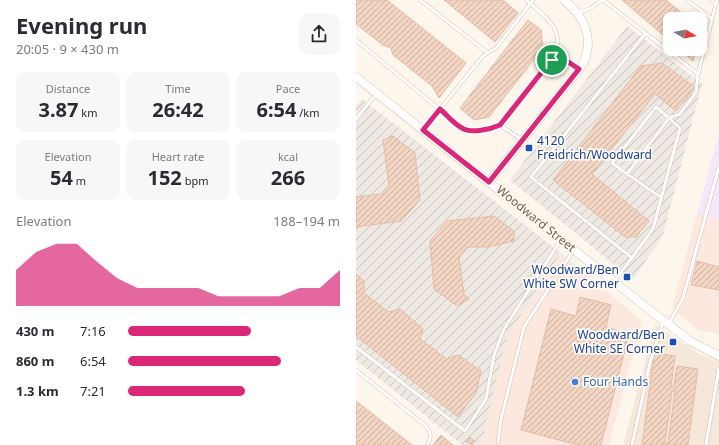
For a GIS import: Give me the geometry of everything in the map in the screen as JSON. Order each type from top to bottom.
[{"type":"street","points":[[489,182],[579,69],[586,58],[588,42],[585,25],[578,13],[564,0]]},
{"type":"street","name":"Woodward Street","points":[[356,77],[666,322],[697,345],[719,356]]},
{"type":"lane","points":[[420,0],[488,53]]},
{"type":"lane","points":[[356,40],[463,129],[470,130],[493,128],[500,125],[556,54],[558,49],[553,23],[526,0]]},
{"type":"lane","points":[[423,130],[483,56],[496,48],[533,0]]},
{"type":"lane","points":[[578,13],[591,8],[603,0],[698,74]]},
{"type":"lane","points":[[687,0],[712,19]]},
{"type":"lane","points":[[627,174],[669,118],[680,114],[696,92],[698,74],[716,2],[711,0]]},
{"type":"lane","points":[[632,258],[531,177],[645,34]]},
{"type":"lane","points":[[556,54],[579,69]]},
{"type":"lane","points":[[356,119],[377,94]]},
{"type":"lane","points":[[614,282],[653,229],[662,198],[680,128],[656,107],[612,163],[662,198]]},
{"type":"lane","points":[[500,125],[522,140]]},
{"type":"lane","points":[[632,445],[650,363],[666,322],[683,298],[719,167]]},
{"type":"lane","points":[[356,347],[465,431],[486,399],[494,355],[504,330],[561,239]]},
{"type":"lane","points":[[498,442],[501,419],[524,327],[574,250]]},
{"type":"lane","points":[[706,445],[719,368]]},
{"type":"lane","points":[[356,370],[427,427],[431,440],[427,445]]},
{"type":"shaded area","points":[[627,26],[663,54],[663,56],[666,56],[702,84],[663,235],[633,280],[510,180]]},
{"type":"shaded area","points":[[362,99],[561,253],[507,337],[481,445],[462,445],[356,360],[356,106]]},
{"type":"shaded area","points":[[719,133],[719,219],[697,214]]},
{"type":"shaded area","points":[[697,214],[719,219],[719,334],[699,331],[672,308]]},
{"type":"shaded area","points":[[561,253],[642,321],[609,445],[481,445],[507,337]]},
{"type":"shaded area","points":[[655,325],[699,354],[719,361],[719,445],[623,445]]},
{"type":"building","points":[[356,0],[387,0],[466,63],[439,98],[432,86],[393,55],[391,48],[383,45],[356,24]]},
{"type":"building","points":[[444,0],[503,0],[518,13],[495,42]]},
{"type":"building","points":[[622,0],[666,0],[681,12],[663,12],[663,35]]},
{"type":"building","points":[[528,20],[541,30],[543,48],[489,117],[474,120],[460,108]]},
{"type":"building","points":[[687,56],[694,56],[693,61]]},
{"type":"building","points":[[662,63],[695,87],[676,111],[655,94],[592,174],[649,221],[636,237],[625,237],[553,180],[641,66]]},
{"type":"building","points":[[393,136],[415,153],[420,200],[401,221],[356,227],[356,197],[381,194],[389,185],[383,140]]},
{"type":"building","points":[[494,216],[514,231],[514,241],[488,247],[467,247],[459,258],[464,294],[469,299],[457,306],[434,289],[430,241],[447,221]]},
{"type":"building","points":[[697,261],[719,267],[719,290],[691,285]]},
{"type":"building","points":[[356,274],[364,281],[364,293],[388,312],[400,309],[423,329],[420,339],[447,359],[458,355],[481,371],[476,393],[458,417],[356,336]]},
{"type":"building","name":"Four Hands","points":[[580,297],[611,305],[606,327],[629,334],[601,445],[578,445],[521,430],[551,309],[576,316]]},
{"type":"building","points":[[654,353],[675,356],[671,386],[674,386],[677,366],[698,369],[688,445],[642,445]],"holes":[[[672,391],[675,391],[668,443],[665,443]]]},
{"type":"building","points":[[356,401],[412,445],[356,445]]},
{"type":"building","points":[[441,435],[453,445],[433,445]]},
{"type":"building","points":[[469,437],[475,441],[472,445],[465,441]]},
{"type":"place","name":"4120 Freidrich/Woodward","points":[[529,148]]},
{"type":"place","name":"Woodward/Ben White SW Corner","points":[[627,277]]},
{"type":"place","name":"Woodward/Ben White SE Corner","points":[[673,342]]},
{"type":"place","name":"Four Hands","points":[[575,382]]},
{"type":"route","points":[[556,54],[579,69],[489,182],[423,130],[440,109],[463,129],[470,130],[493,128],[500,125],[552,60],[556,54]]}]
